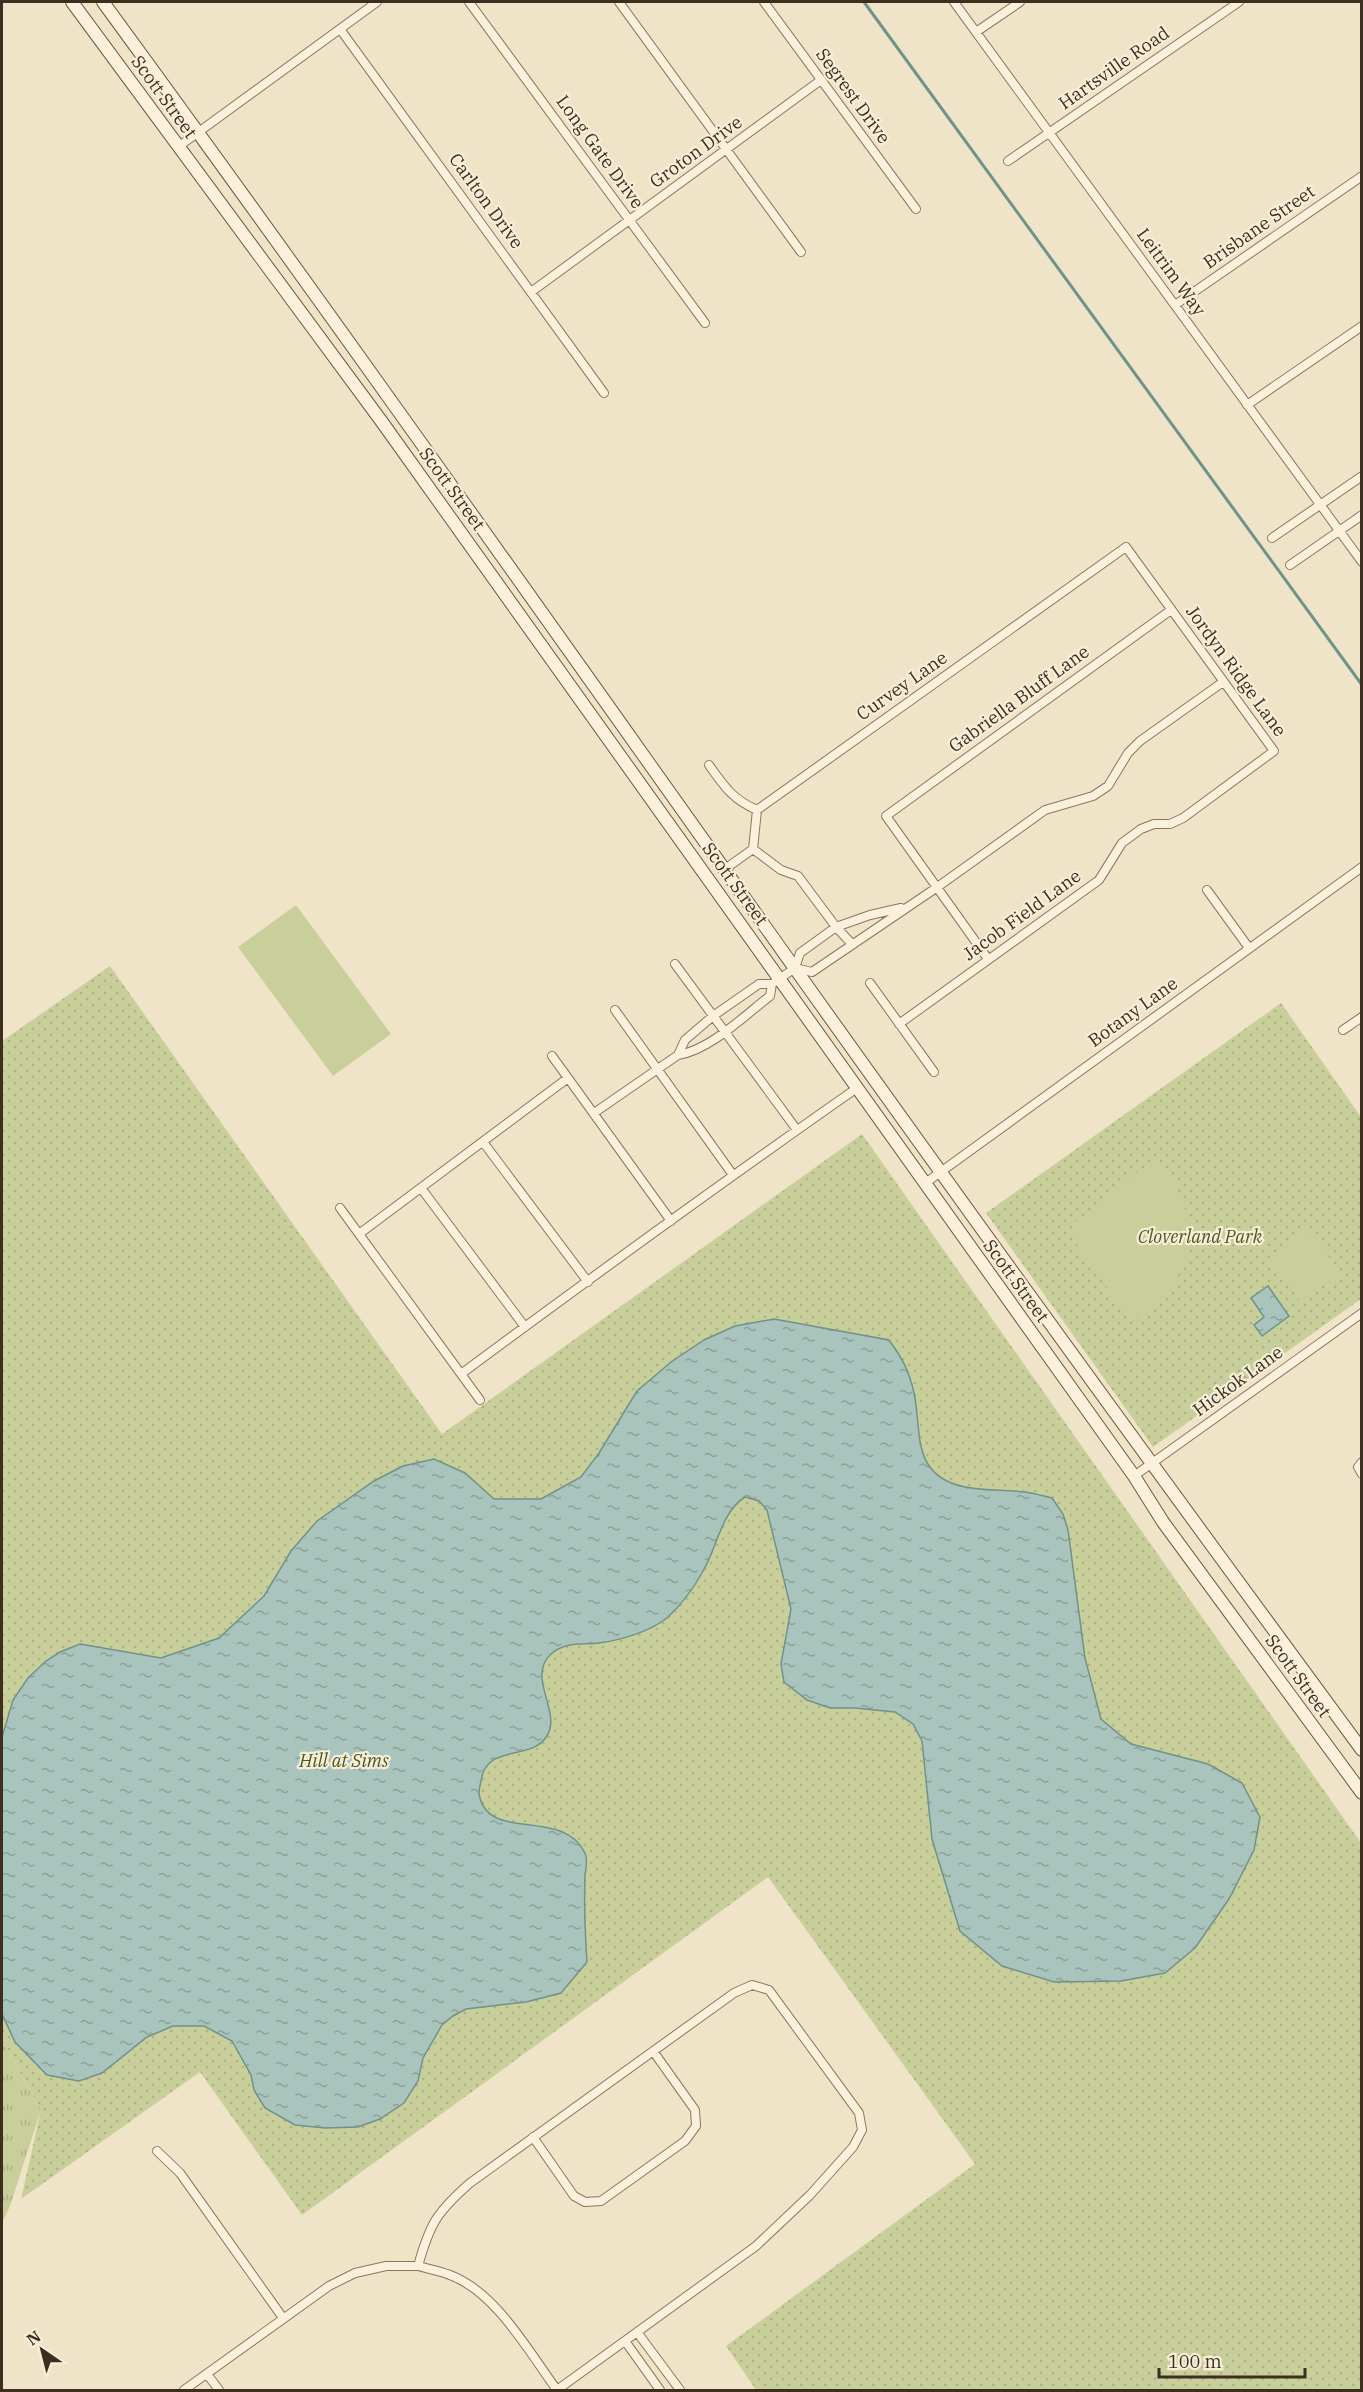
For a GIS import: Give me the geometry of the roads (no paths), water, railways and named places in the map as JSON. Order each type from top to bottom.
[{"type":"main road","name":"Scott Street","points":[[72,2],[382,422],[654,802],[776,981],[857,1088],[1134,1476],[1164,1522],[1362,1793]]},
{"type":"main road","name":"Scott Street","points":[[103,2],[398,409],[1151,1464],[1362,1750]]},
{"type":"main road","points":[[382,422],[398,409]]},
{"type":"main road","points":[[559,669],[575,658]]},
{"type":"main road","points":[[654,802],[670,790]]},
{"type":"main road","points":[[1029,1329],[1046,1316]]},
{"type":"street","points":[[178,147],[377,2]]},
{"type":"street","name":"Long Gate Drive","points":[[469,2],[705,323]]},
{"type":"street","points":[[619,2],[801,252]]},
{"type":"street","name":"Segrest Drive","points":[[764,2],[916,209]]},
{"type":"street","name":"Leitrim Way","points":[[954,2],[1362,562]]},
{"type":"street","points":[[976,32],[1020,2]]},
{"type":"street","name":"Hartsville Road","points":[[1008,161],[1239,2]]},
{"type":"street","name":"Carlton Drive","points":[[340,28],[604,393]]},
{"type":"street","name":"Groton Drive","points":[[531,292],[821,80]]},
{"type":"street","name":"Brisbane Street","points":[[1175,305],[1362,176]]},
{"type":"street","points":[[1247,405],[1362,326]]},
{"type":"street","points":[[1272,538],[1362,476]]},
{"type":"street","points":[[1290,565],[1362,515]]},
{"type":"street","name":"Jordyn Ridge Lane","points":[[1126,547],[1274,751]]},
{"type":"street","name":"Curvey Lane","points":[[757,810],[1126,547]]},
{"type":"street","name":"Gabriella Bluff Lane","points":[[936,888],[886,816],[1171,610]]},
{"type":"street","points":[[795,968],[812,972],[936,888],[1045,810],[1093,796],[1108,786],[1128,753],[1140,741],[1224,682]]},
{"type":"street","name":"Jacob Field Lane","points":[[899,1024],[1099,880],[1122,843],[1154,824],[1170,824],[1183,818],[1274,751]]},
{"type":"street","points":[[709,765],[730,794],[757,810],[753,849],[725,869]]},
{"type":"street","points":[[753,849],[781,870],[798,876],[851,944]]},
{"type":"street","name":"Botany Lane","points":[[924,1184],[1362,867]]},
{"type":"street","points":[[936,888],[988,959]]},
{"type":"street","points":[[1207,890],[1249,948]]},
{"type":"street","points":[[678,1055],[685,1040],[713,1016],[759,984],[776,981],[795,968],[800,953],[836,927],[870,915],[905,908]]},
{"type":"street","points":[[675,964],[796,1130]]},
{"type":"street","points":[[594,1113],[678,1055],[694,1052],[724,1031],[770,996],[776,981]]},
{"type":"street","points":[[870,983],[933,1072]]},
{"type":"street","points":[[736,1000],[747,1014]]},
{"type":"street","points":[[615,1010],[733,1175]]},
{"type":"street","points":[[1343,1030],[1362,1017]]},
{"type":"street","points":[[552,1056],[671,1221]]},
{"type":"street","points":[[359,1234],[568,1078]]},
{"type":"street","points":[[461,1374],[733,1175],[857,1088]]},
{"type":"street","points":[[483,1142],[588,1282]]},
{"type":"street","points":[[421,1188],[525,1327]]},
{"type":"street","points":[[340,1208],[480,1400]]},
{"type":"street","name":"Hickok Lane","points":[[1134,1476],[1362,1313]]},
{"type":"street","points":[[1362,1462],[1358,1467],[1362,1474]]},
{"type":"street","points":[[184,2391],[329,2286],[355,2273],[386,2266],[418,2266],[452,2275],[474,2288],[494,2305],[557,2391],[756,2246],[810,2195],[853,2147],[862,2130],[859,2113],[769,1990],[752,1985],[734,1993],[470,2183],[443,2207],[427,2236],[418,2266]]},
{"type":"street","points":[[533,2137],[574,2196],[585,2202],[601,2201],[686,2140],[696,2126],[695,2110],[653,2050]]},
{"type":"street","points":[[157,2151],[180,2173],[283,2318]]},
{"type":"street","points":[[637,2332],[680,2391]]},
{"type":"street","points":[[625,2341],[660,2391]]},
{"type":"street","points":[[207,2374],[219,2391]]},
{"type":"water","points":[[1268,1286],[1289,1316],[1262,1336],[1254,1325],[1264,1317],[1251,1298]]},
{"type":"water","points":[[774,1319],[889,1340],[910,1378],[921,1447],[932,1470],[942,1479],[957,1485],[983,1490],[1025,1492],[1052,1498],[1063,1514],[1068,1530],[1085,1658],[1101,1719],[1131,1744],[1208,1764],[1242,1783],[1260,1817],[1254,1850],[1229,1899],[1195,1948],[1165,1973],[1121,1981],[1054,1982],[1002,1966],[960,1931],[932,1839],[922,1741],[913,1724],[895,1712],[830,1708],[807,1700],[784,1682],[781,1664],[791,1609],[767,1510],[759,1501],[745,1497],[730,1512],[696,1584],[667,1618],[652,1627],[625,1637],[599,1643],[568,1645],[551,1654],[544,1663],[542,1673],[550,1716],[547,1736],[531,1749],[500,1757],[485,1769],[479,1794],[485,1809],[496,1818],[560,1831],[574,1839],[586,1855],[587,1962],[561,1993],[526,2002],[466,2009],[453,2016],[442,2025],[423,2058],[418,2081],[404,2103],[380,2119],[358,2127],[325,2128],[295,2125],[265,2108],[254,2090],[251,2075],[232,2041],[204,2026],[173,2026],[147,2037],[102,2073],[79,2081],[47,2075],[15,2042],[2,2014],[2,1737],[13,1700],[28,1678],[46,1661],[80,1644],[161,1658],[219,1638],[264,1596],[291,1551],[317,1521],[374,1481],[403,1466],[434,1459],[465,1473],[494,1499],[541,1499],[581,1477],[599,1453],[637,1391],[671,1362],[704,1340],[735,1326]]},
{"type":"waterway","points":[[864,2],[1362,685]]},
{"type":"park label","name":"Cloverland Park","points":[[1200,1237]]},
{"type":"park label","name":"Hill at Sims","points":[[344,1761]]}]
